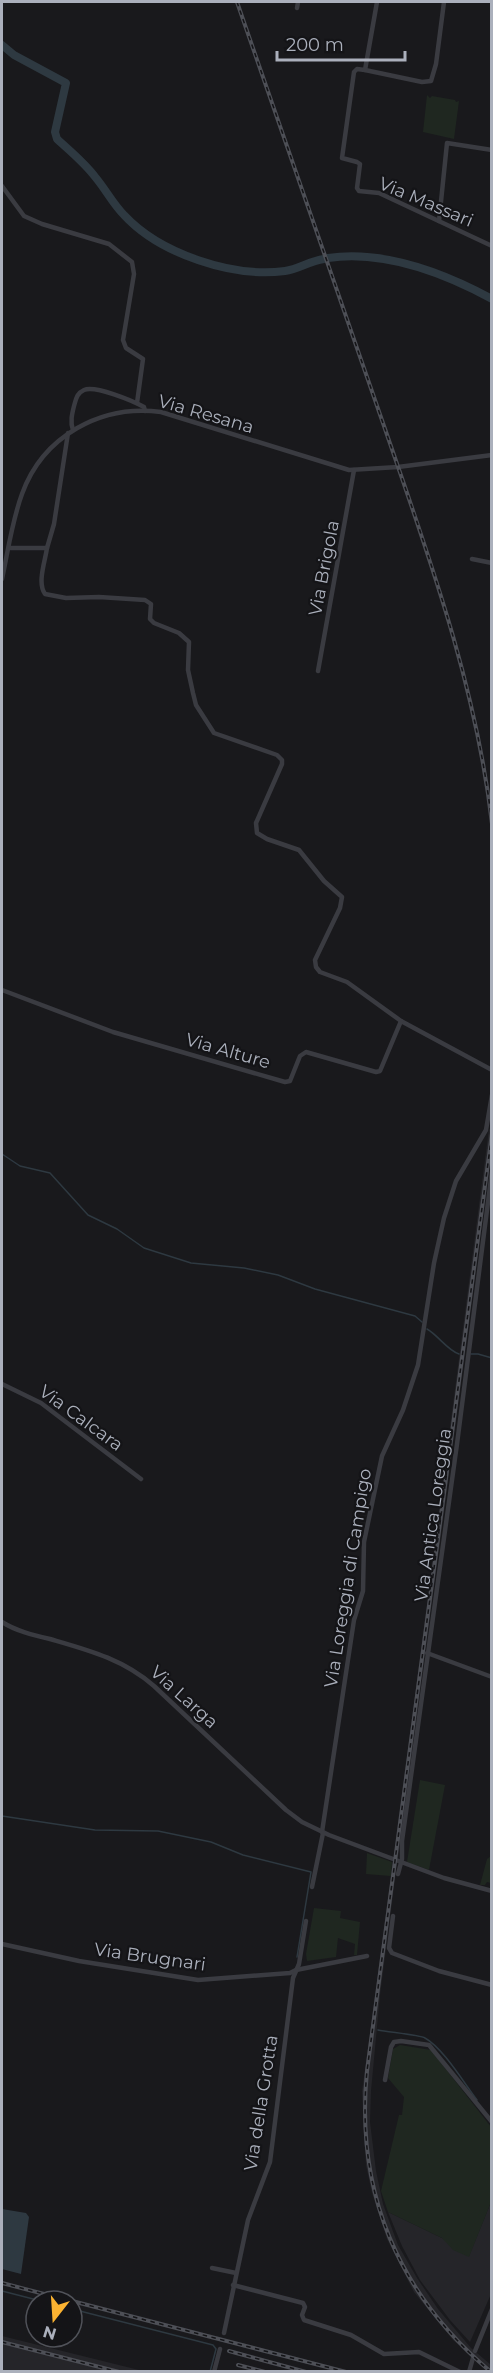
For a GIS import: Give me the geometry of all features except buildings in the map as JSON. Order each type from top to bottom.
[{"type":"street","points":[[297,8],[298,2]]},
{"type":"street","points":[[377,2],[365,70],[422,82],[431,81],[436,64],[444,2]]},
{"type":"street","name":"Via Massari","points":[[365,70],[357,69],[354,72],[342,158],[360,165],[357,188],[378,193],[492,246]]},
{"type":"street","points":[[439,221],[447,143],[492,150]]},
{"type":"street","points":[[2,186],[24,216],[42,224],[109,244],[132,262],[134,274],[123,340],[126,348],[143,359],[137,403]]},
{"type":"street","points":[[73,430],[76,400],[85,390],[97,390],[137,403],[144,407],[145,411]]},
{"type":"street","name":"Via Resana","points":[[2,579],[20,497],[28,479],[44,455],[68,433],[109,415],[145,411],[173,415],[334,467],[354,470],[492,455]]},
{"type":"street","points":[[68,433],[55,518],[41,582],[45,594],[66,598],[99,597],[145,600],[149,602],[150,619],[153,623],[179,633],[189,642],[188,670],[196,705],[214,733],[277,755],[282,760],[255,830],[267,839],[299,850],[321,879],[343,899],[315,958],[316,967],[322,973],[347,982],[401,1021],[492,1070]]},
{"type":"street","name":"Via Brigola","points":[[318,671],[354,470]]},
{"type":"street","points":[[9,548],[47,548]]},
{"type":"street","points":[[472,559],[492,562]]},
{"type":"street","name":"Via Alture","points":[[2,990],[113,1032],[285,1082],[290,1081],[300,1056],[306,1052],[376,1072],[380,1071],[401,1021]]},
{"type":"street","name":"Via Loreggia di Campigo","points":[[312,1887],[354,1620],[363,1591],[364,1542],[381,1462],[385,1446],[405,1405],[420,1357],[434,1263],[449,1198],[461,1171],[486,1130],[492,1095]]},
{"type":"street","name":"Via Antica Loreggia","points":[[398,1874],[492,1171]]},
{"type":"street","name":"Via Calcara","points":[[2,1384],[41,1403],[141,1479]]},
{"type":"street","name":"Via Larga","points":[[2,1622],[23,1632],[102,1654],[129,1667],[154,1686],[288,1812],[322,1832],[456,1882],[492,1891]]},
{"type":"street","points":[[427,1653],[492,1677]]},
{"type":"street","points":[[393,1916],[389,1948],[392,1953],[439,1971],[492,1985]]},
{"type":"street","points":[[296,1970],[306,1921]]},
{"type":"street","name":"Via Brugnari","points":[[2,1944],[79,1961],[198,1980],[290,1973],[367,1956]]},
{"type":"street","name":"Via della Grotta","points":[[224,2332],[248,2220],[270,2162],[293,1978],[296,1970]]},
{"type":"street","points":[[385,2080],[391,2046],[394,2042],[429,2045],[492,2122]]},
{"type":"street","points":[[212,2268],[236,2273]]},
{"type":"street","points":[[233,2285],[303,2302],[304,2320],[351,2335],[380,2352],[388,2354],[419,2352],[460,2372]]},
{"type":"street","points":[[476,2351],[492,2309]]},
{"type":"street","points":[[214,2372],[220,2349]]},
{"type":"street","points":[[469,2372],[473,2358]]},
{"type":"shaded area","points":[[427,95],[430,98],[432,96],[459,101],[454,139],[423,132]]},
{"type":"shaded area","points":[[489,1129],[492,1131],[489,1172],[398,1858],[394,1856]]},
{"type":"shaded area","points":[[420,1780],[445,1785],[429,1870],[407,1862]]},
{"type":"shaded area","points":[[367,1853],[392,1862],[391,1876],[366,1874]]},
{"type":"shaded area","points":[[491,1856],[491,1883],[480,1885],[487,1859]]},
{"type":"shaded area","points":[[393,1861],[397,1863],[380,1995],[371,2091],[370,2122],[376,2171],[383,2204],[398,2245],[438,2309],[471,2348],[491,2365],[491,2371],[453,2340],[414,2292],[387,2239],[372,2193],[366,2165],[362,2092]]},
{"type":"shaded area","points":[[314,1908],[341,1911],[340,1918],[360,1922],[357,1955],[354,1955],[355,1944],[338,1938],[336,1957],[307,1961],[306,1954]]},
{"type":"shaded area","points":[[400,2045],[431,2050],[491,2127],[491,2202],[469,2257],[453,2250],[442,2238],[388,2212],[381,2191],[399,2115],[402,2115],[404,2097],[388,2078],[393,2049]]},
{"type":"shaded area","points":[[491,2202],[491,2294],[470,2342],[420,2280],[402,2246],[388,2212],[442,2238],[469,2256]]},
{"type":"shaded area","points":[[2,2209],[26,2213],[29,2217],[21,2274],[2,2269]]},
{"type":"shaded area","points":[[2,2336],[24,2341],[24,2349],[54,2349],[143,2371],[2,2371]]},
{"type":"waterway","points":[[2,45],[14,55],[66,83],[55,132],[57,139],[87,167],[124,215],[157,241],[198,260],[243,271],[285,271],[324,259]]},
{"type":"waterway","points":[[328,258],[370,257],[413,266],[454,280],[492,299]]},
{"type":"waterway","points":[[2,1154],[20,1166],[50,1173],[88,1215],[117,1229],[144,1248],[191,1263],[244,1268],[278,1275],[315,1289],[415,1316],[422,1322]]},
{"type":"waterway","points":[[427,1329],[459,1354]]},
{"type":"waterway","points":[[471,1354],[492,1358]]},
{"type":"waterway","points":[[2,1816],[95,1830],[158,1831],[211,1842],[243,1855],[311,1872],[297,1957]]},
{"type":"waterway","points":[[378,2030],[425,2038],[446,2058],[477,2100]]},
{"type":"waterway","points":[[2,2291],[24,2297]]},
{"type":"waterway","points":[[84,2312],[213,2345],[216,2349],[210,2372]]},
{"type":"railway","points":[[237,2],[434,573],[475,722],[492,824]]},
{"type":"railway","points":[[491,2372],[458,2342],[431,2309],[408,2274],[390,2238],[376,2199],[368,2158],[365,2115],[367,2071],[492,1133]]},
{"type":"railway","points":[[2,2283],[25,2289]]},
{"type":"railway","points":[[84,2304],[346,2372]]},
{"type":"railway","points":[[2,2342],[119,2372]]},
{"type":"railway","points":[[229,2351],[306,2372]]},
{"type":"railway","points":[[238,2365],[265,2372]]}]
